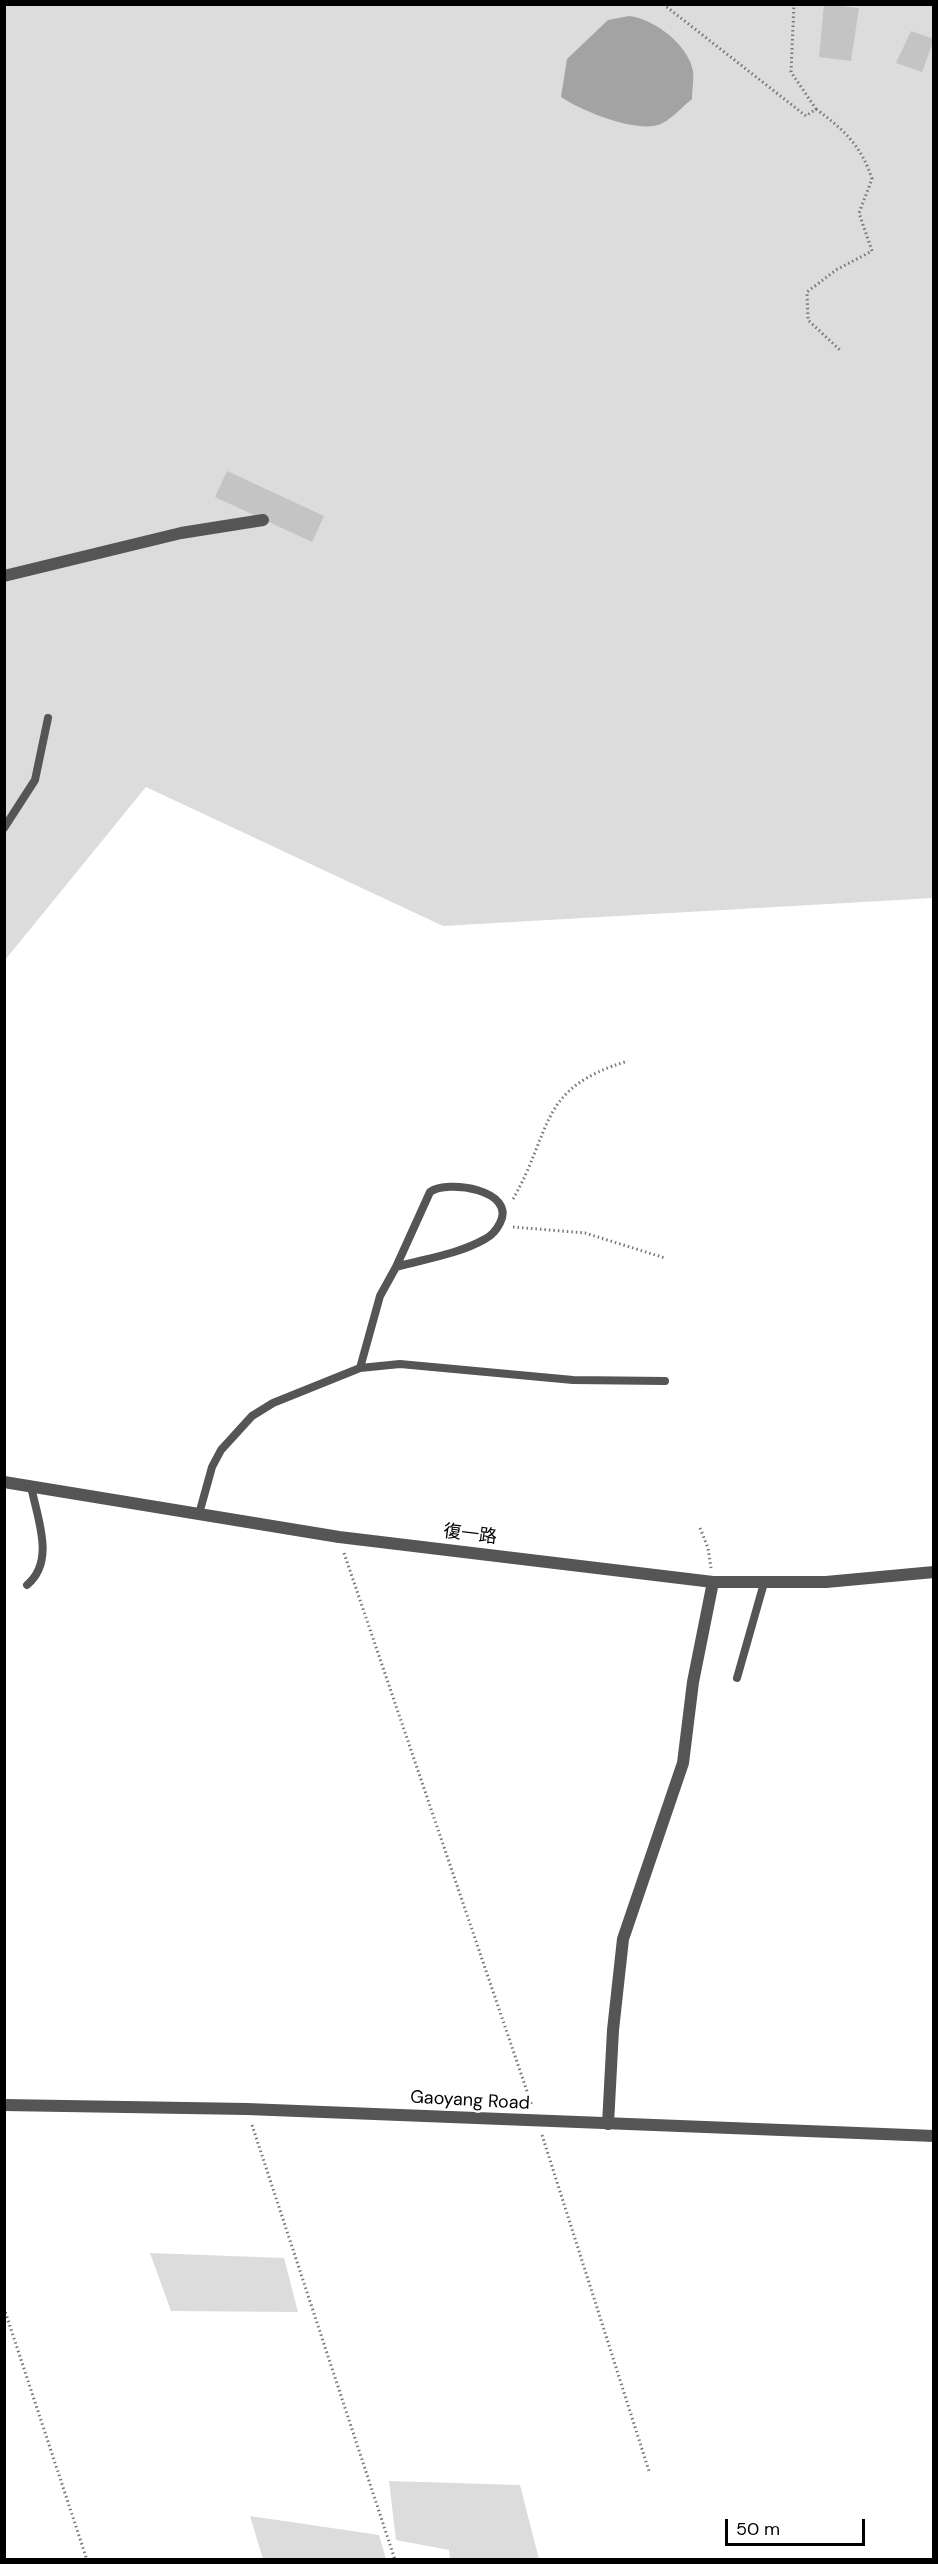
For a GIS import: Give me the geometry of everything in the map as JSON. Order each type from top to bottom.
[{"type":"street","points":[[4,576],[181,532],[263,520]]},
{"type":"street","name":"復一路","points":[[4,1482],[339,1537],[713,1582],[826,1582],[933,1572]]},
{"type":"street","points":[[608,2124],[613,2030],[623,1939],[683,1763],[693,1682],[713,1582]]},
{"type":"street","name":"Gaoyang Road","points":[[4,2105],[247,2109],[538,2123],[933,2136]]},
{"type":"lane","points":[[4,828],[35,780],[48,718]]},
{"type":"lane","points":[[360,1368],[380,1296],[396,1267],[430,1192],[436,1187],[445,1185],[489,1194],[498,1199],[504,1214],[499,1225],[488,1238],[396,1267]]},
{"type":"lane","points":[[199,1514],[212,1467],[221,1450],[252,1416],[273,1403],[360,1368],[400,1364],[573,1380],[665,1381]]},
{"type":"lane","points":[[27,1586],[36,1578],[45,1555],[31,1486]]},
{"type":"lane","points":[[737,1678],[764,1583]]},
{"type":"path","points":[[663,4],[806,116],[816,110]]},
{"type":"path","points":[[794,4],[791,72],[816,110],[843,130],[865,156],[872,179],[859,213],[872,250],[836,270],[807,292],[808,320],[842,351]]},
{"type":"path","points":[[504,1214],[534,1157],[549,1116],[563,1096],[578,1081],[602,1069],[628,1061]]},
{"type":"path","points":[[499,1225],[585,1233],[665,1258]]},
{"type":"path","points":[[700,1528],[708,1548],[713,1582]]},
{"type":"path","points":[[339,1537],[538,2123],[649,2471]]},
{"type":"path","points":[[247,2109],[395,2559]]},
{"type":"path","points":[[4,2307],[87,2559]]},
{"type":"shaded area","points":[[5,5],[933,5],[933,898],[443,926],[146,787],[5,960]]},
{"type":"shaded area","points":[[629,16],[649,22],[668,34],[684,51],[693,71],[692,99],[658,125],[635,126],[608,119],[561,97],[567,59],[608,20]]},
{"type":"shaded area","points":[[150,2253],[284,2258],[298,2312],[171,2311]]},
{"type":"shaded area","points":[[389,2481],[520,2485],[539,2559],[450,2559],[449,2550],[396,2540]]},
{"type":"shaded area","points":[[250,2516],[379,2535],[386,2559],[263,2559]]},
{"type":"building","points":[[824,4],[859,8],[851,61],[819,57]]},
{"type":"building","points":[[911,31],[934,39],[922,72],[896,63]]},
{"type":"building","points":[[227,471],[324,516],[312,542],[215,497]]}]
